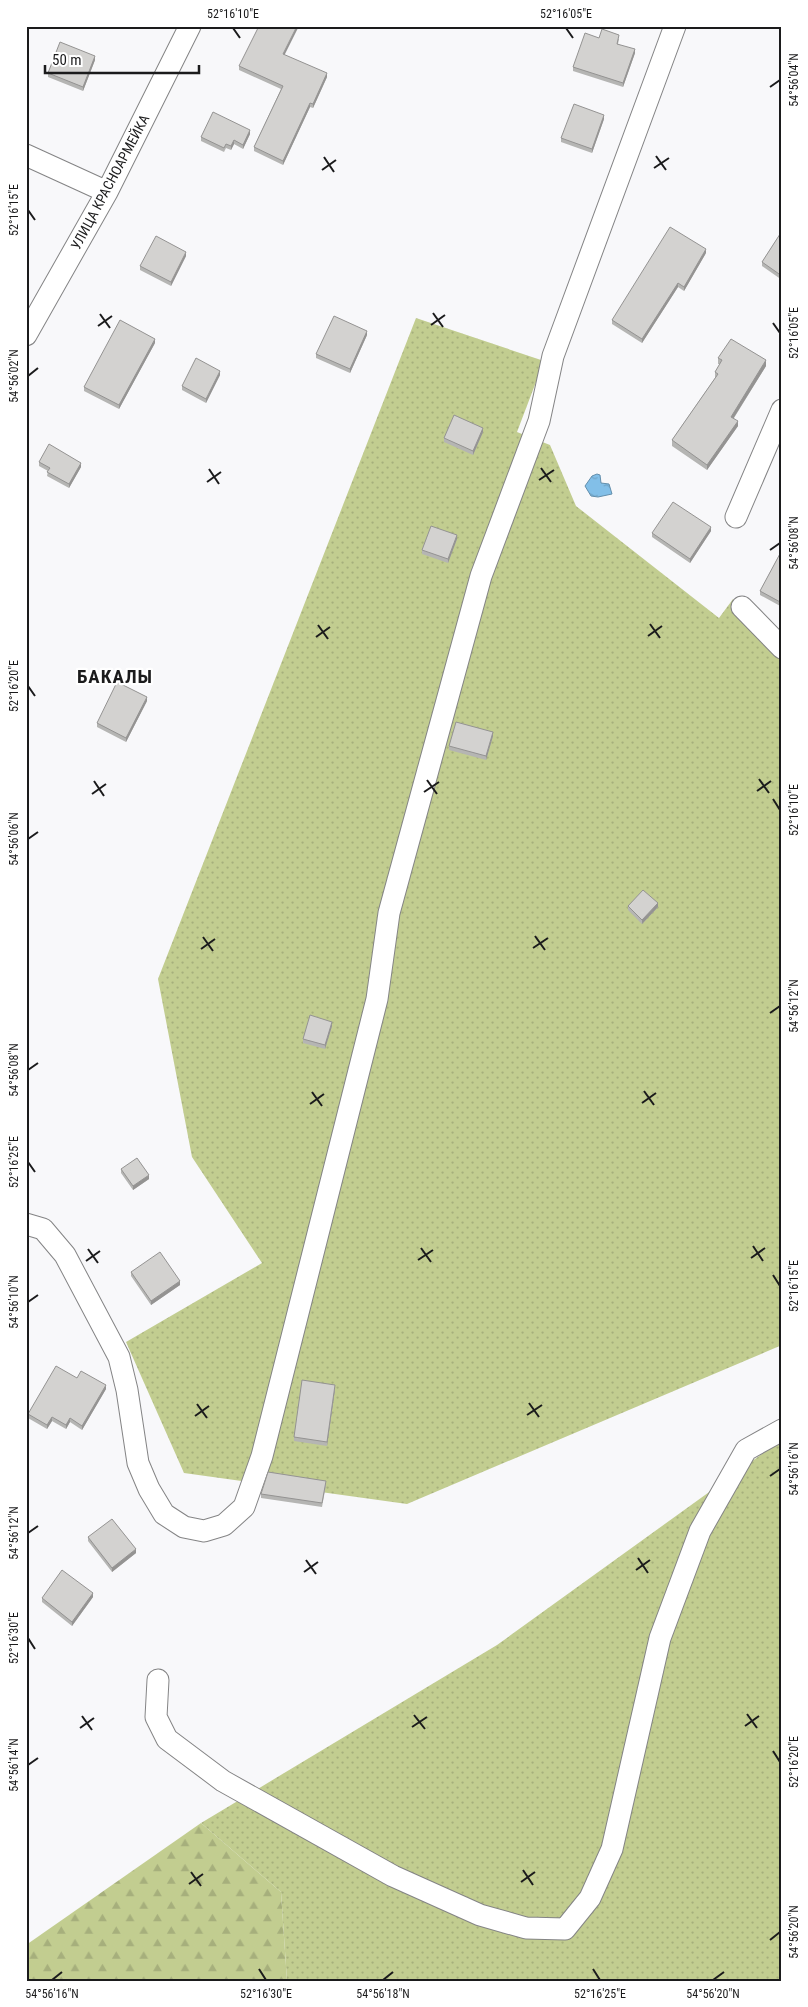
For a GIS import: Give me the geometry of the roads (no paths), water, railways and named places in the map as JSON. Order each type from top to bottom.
[{"type":"street","name":"УЛИЦА КРАСНОАРМЕЙКА","points":[[26,335],[107,192],[190,26]]},
{"type":"street","points":[[26,1224],[43,1229],[65,1255],[119,1357],[127,1390],[138,1463],[149,1489],[164,1514],[184,1527],[204,1531],[224,1525],[244,1507],[267,1436],[377,999],[389,913],[480,576],[539,421],[553,356],[675,26]]},
{"type":"street","points":[[26,155],[107,192]]},
{"type":"street","points":[[736,516],[782,410]]},
{"type":"street","points":[[742,607],[782,648]]},
{"type":"street","points":[[158,1680],[156,1717],[167,1739],[223,1781],[393,1876],[480,1915],[526,1928],[565,1929],[590,1898],[612,1850],[660,1638],[700,1531],[746,1450],[782,1430]]},
{"type":"water","points":[[600,475],[601,483],[609,484],[612,494],[598,497],[591,496],[585,486],[592,476]]},
{"type":"district","name":"БАКАЛЫ","points":[[115,676]]}]
